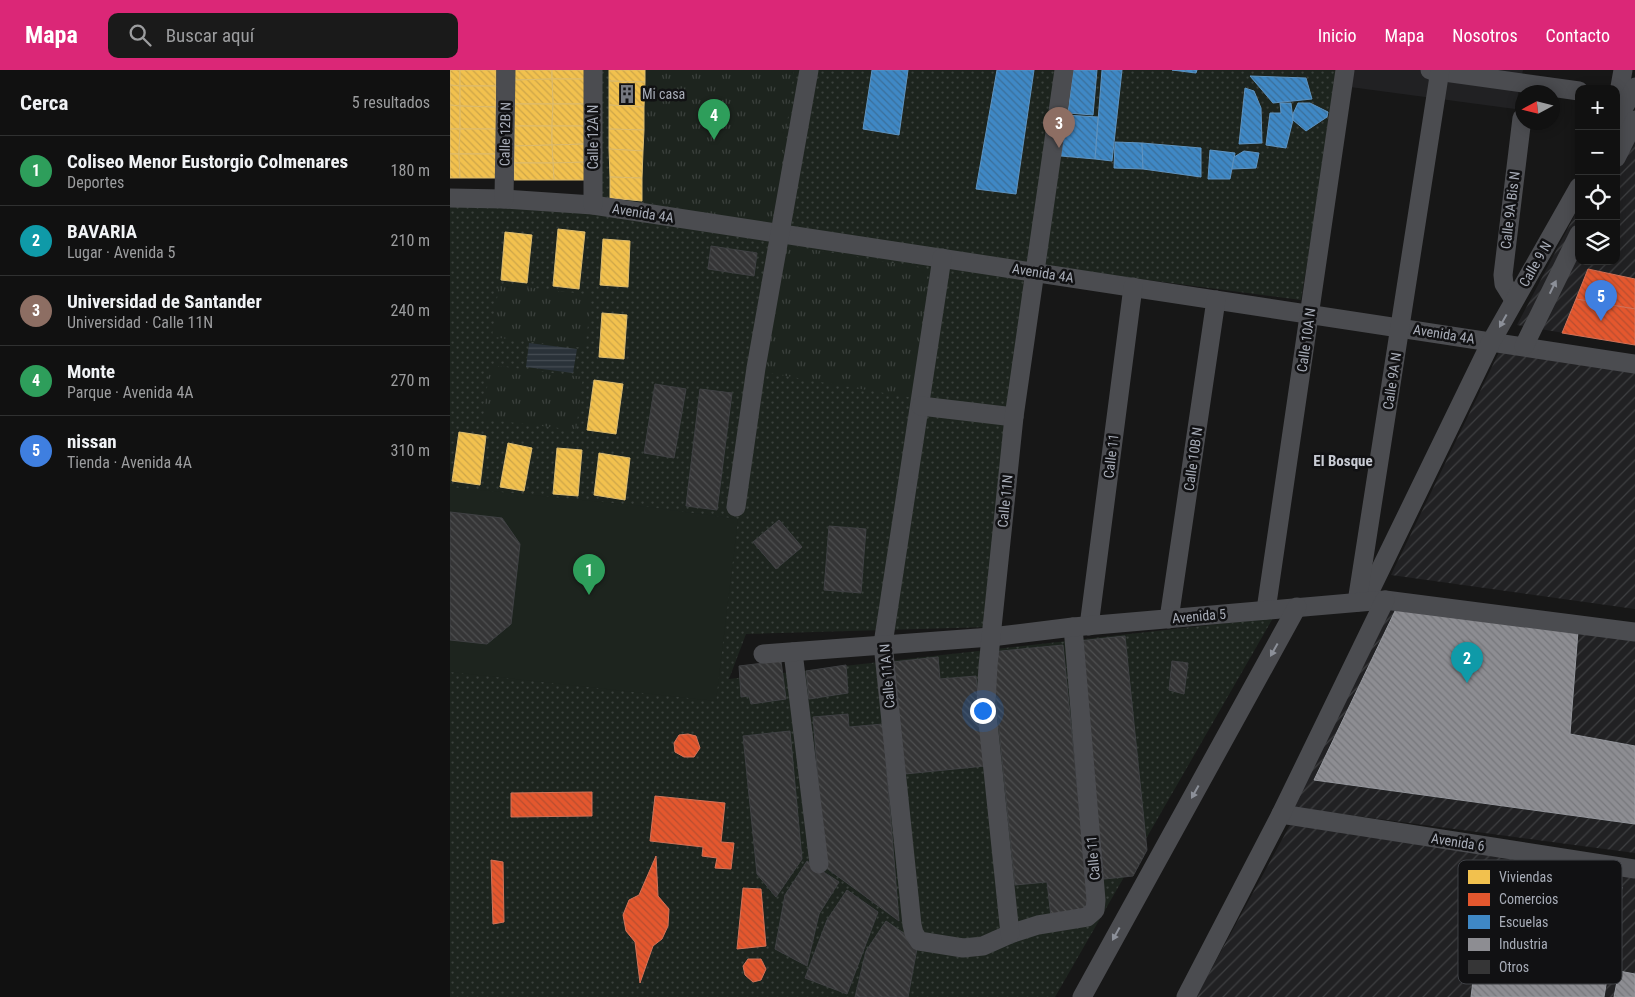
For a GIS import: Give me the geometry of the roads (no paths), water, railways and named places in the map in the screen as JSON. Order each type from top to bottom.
[{"type":"street","name":"Calle 12B N","points":[[504,199],[506,70]]},
{"type":"street","name":"Calle 12A N","points":[[593,70],[593,205]]},
{"type":"street","points":[[736,507],[756,368],[809,70]]},
{"type":"street","name":"Calle 11N","points":[[1010,934],[986,702],[1014,417],[1064,70]]},
{"type":"street","name":"Calle 10A N","points":[[1266,610],[1345,70]]},
{"type":"street","points":[[1620,113],[1627,96],[1623,70]]},
{"type":"street","points":[[1437,71],[1527,82],[1575,91]]},
{"type":"street","name":"Calle 9A N","points":[[1361,602],[1437,71]]},
{"type":"street","points":[[1620,150],[1635,120]]},
{"type":"street","name":"Calle 9A Bis N","points":[[1514,300],[1504,284],[1502,275],[1520,130]]},
{"type":"street","name":"Calle 9 N","points":[[1361,602],[1491,342],[1575,194]]},
{"type":"street","name":"Avenida 4A","points":[[450,198],[504,199],[593,205],[1635,364]]},
{"type":"street","name":"Calle 9 N","points":[[1524,346],[1575,242]]},
{"type":"street","name":"Calle 11A N","points":[[942,258],[921,406],[883,644],[914,933],[919,942],[964,948],[983,946],[1010,934]]},
{"type":"street","name":"Calle 11","points":[[1010,934],[1038,925],[1086,917],[1094,910],[1096,900],[1081,626],[1133,287]]},
{"type":"street","name":"Calle 10B N","points":[[1169,618],[1216,300]]},
{"type":"street","points":[[921,406],[1014,417]]},
{"type":"street","points":[[1186,997],[1281,814],[1385,600]]},
{"type":"street","name":"Avenida 5","points":[[763,654],[991,637],[1081,626],[1385,600],[1635,632]]},
{"type":"street","points":[[1082,997],[1297,607]]},
{"type":"street","points":[[793,652],[819,864]]},
{"type":"street","name":"Avenida 6","points":[[1281,814],[1577,860]]},
{"type":"street","name":"Avenida 6","points":[[1622,867],[1635,869]]},
{"type":"place","name":"Mi casa","points":[[627,94]]},
{"type":"place","name":"Monte","points":[[714,140]]},
{"type":"place","name":"Universidad de Santander","points":[[1059,148]]},
{"type":"place","name":"nissan","points":[[1601,321]]},
{"type":"place","name":"Coliseo Menor Eustorgio Colmenares","points":[[589,595]]},
{"type":"place","name":"BAVARIA","points":[[1467,683]]},
{"type":"district","name":"El Bosque","points":[[1343,461]]}]
